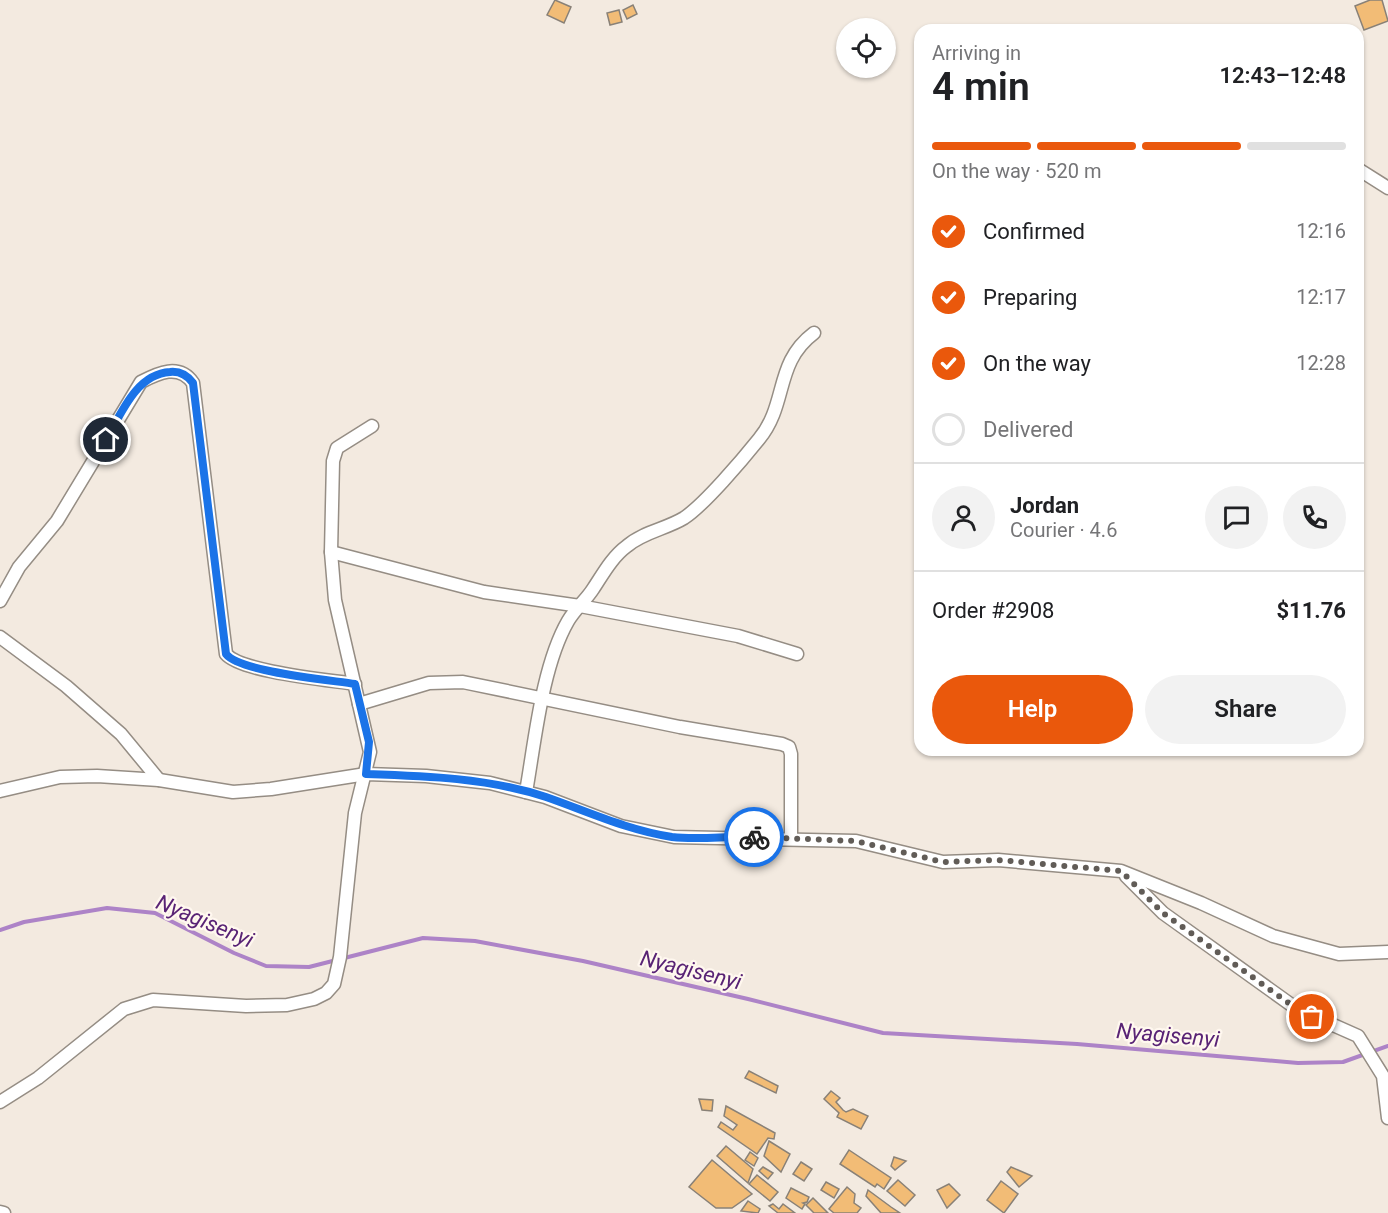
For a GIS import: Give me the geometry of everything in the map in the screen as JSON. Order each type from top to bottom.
[{"type":"street","points":[[1364,173],[1388,188]]},
{"type":"street","points":[[526,792],[543,697],[560,637],[569,618],[615,556],[627,545],[684,518],[704,501],[758,441],[769,426],[798,345],[814,333]]},
{"type":"street","points":[[0,601],[19,567],[63,513],[141,382],[159,372],[175,371],[187,375],[193,383],[226,654],[243,663],[278,673],[355,684]]},
{"type":"street","points":[[0,1102],[38,1078],[124,1009],[138,1003],[153,1000],[246,1006],[287,1005],[314,999],[326,993],[334,984],[340,957],[354,813],[366,774],[369,742],[335,600],[331,552],[333,461],[337,448],[372,426]]},
{"type":"street","points":[[331,552],[484,592],[580,606],[738,636],[797,654]]},
{"type":"street","points":[[0,637],[66,686],[120,734],[159,780]]},
{"type":"street","points":[[359,704],[429,683],[463,682],[680,727],[741,735],[789,747],[792,754],[791,838]]},
{"type":"street","points":[[0,791],[60,777],[98,776],[159,780],[233,792],[271,789],[366,774],[426,776],[490,783],[526,792],[621,826],[674,837],[856,841],[943,862],[998,860],[1121,871],[1201,903],[1273,936],[1339,954],[1388,952]]},
{"type":"street","points":[[1121,871],[1163,913],[1297,1009],[1358,1036],[1383,1076],[1388,1118]]},
{"type":"building","points":[[555,0],[571,7],[564,23],[547,15]]},
{"type":"building","points":[[1370,0],[1382,0],[1388,21],[1364,30],[1364,24],[1362,24],[1355,6]]},
{"type":"building","points":[[633,5],[637,14],[627,19],[623,10]]},
{"type":"building","points":[[619,10],[622,22],[610,25],[607,13]]},
{"type":"building","points":[[749,1071],[778,1086],[776,1093],[745,1078]]},
{"type":"building","points":[[831,1091],[840,1098],[836,1102],[843,1110],[846,1112],[853,1109],[868,1116],[861,1129],[837,1117],[839,1113],[824,1099]]},
{"type":"building","points":[[699,1099],[713,1100],[712,1111],[702,1110]]},
{"type":"building","points":[[726,1106],[775,1133],[774,1139],[768,1138],[757,1154],[718,1127],[721,1122],[733,1130],[737,1125],[724,1116]]},
{"type":"building","points":[[769,1141],[790,1154],[781,1172],[764,1156]]},
{"type":"building","points":[[726,1146],[753,1169],[748,1183],[717,1156]]},
{"type":"building","points":[[849,1150],[891,1178],[884,1189],[877,1184],[875,1187],[840,1164]]},
{"type":"building","points":[[750,1152],[758,1158],[754,1166],[745,1160]]},
{"type":"building","points":[[894,1157],[906,1161],[895,1170],[891,1166]]},
{"type":"building","points":[[712,1160],[752,1194],[732,1208],[716,1208],[689,1187]]},
{"type":"building","points":[[801,1162],[812,1169],[804,1181],[793,1174]]},
{"type":"building","points":[[763,1167],[773,1173],[768,1179],[759,1171]]},
{"type":"building","points":[[1011,1167],[1032,1176],[1019,1187],[1007,1172]]},
{"type":"building","points":[[757,1175],[778,1192],[770,1201],[749,1184]]},
{"type":"building","points":[[898,1180],[915,1195],[905,1206],[887,1191]]},
{"type":"building","points":[[1001,1181],[1018,1194],[1004,1213],[987,1200]]},
{"type":"building","points":[[826,1182],[839,1189],[834,1198],[821,1190]]},
{"type":"building","points":[[949,1184],[960,1195],[947,1208],[937,1190]]},
{"type":"building","points":[[847,1187],[855,1194],[854,1203],[861,1208],[857,1213],[834,1213],[829,1209]]},
{"type":"building","points":[[791,1188],[809,1197],[807,1202],[803,1203],[805,1204],[802,1209],[786,1198]]},
{"type":"building","points":[[868,1190],[900,1213],[881,1213],[866,1196]]},
{"type":"building","points":[[813,1198],[828,1213],[814,1213],[806,1205]]},
{"type":"building","points":[[748,1201],[760,1209],[758,1213],[741,1211]]},
{"type":"building","points":[[773,1204],[779,1209],[783,1204],[795,1213],[778,1213],[769,1206]]},
{"type":"waterway","name":"Nyagisenyi","points":[[0,930],[24,922],[107,908],[155,913],[234,953],[266,966],[309,967],[423,938],[475,941],[583,961],[883,1033],[1077,1044],[1298,1063],[1343,1062],[1388,1046]]},
{"type":"way so far","points":[[754,837],[856,841],[943,862],[998,860],[1121,871],[1163,913],[1297,1009],[1312,1017]]},
{"type":"route","points":[[106,440],[141,382],[159,372],[175,371],[187,375],[193,383],[226,654],[243,663],[278,673],[355,684],[369,742],[370,752],[366,774],[426,776],[490,783],[545,797],[621,826],[674,837],[754,837]]}]
